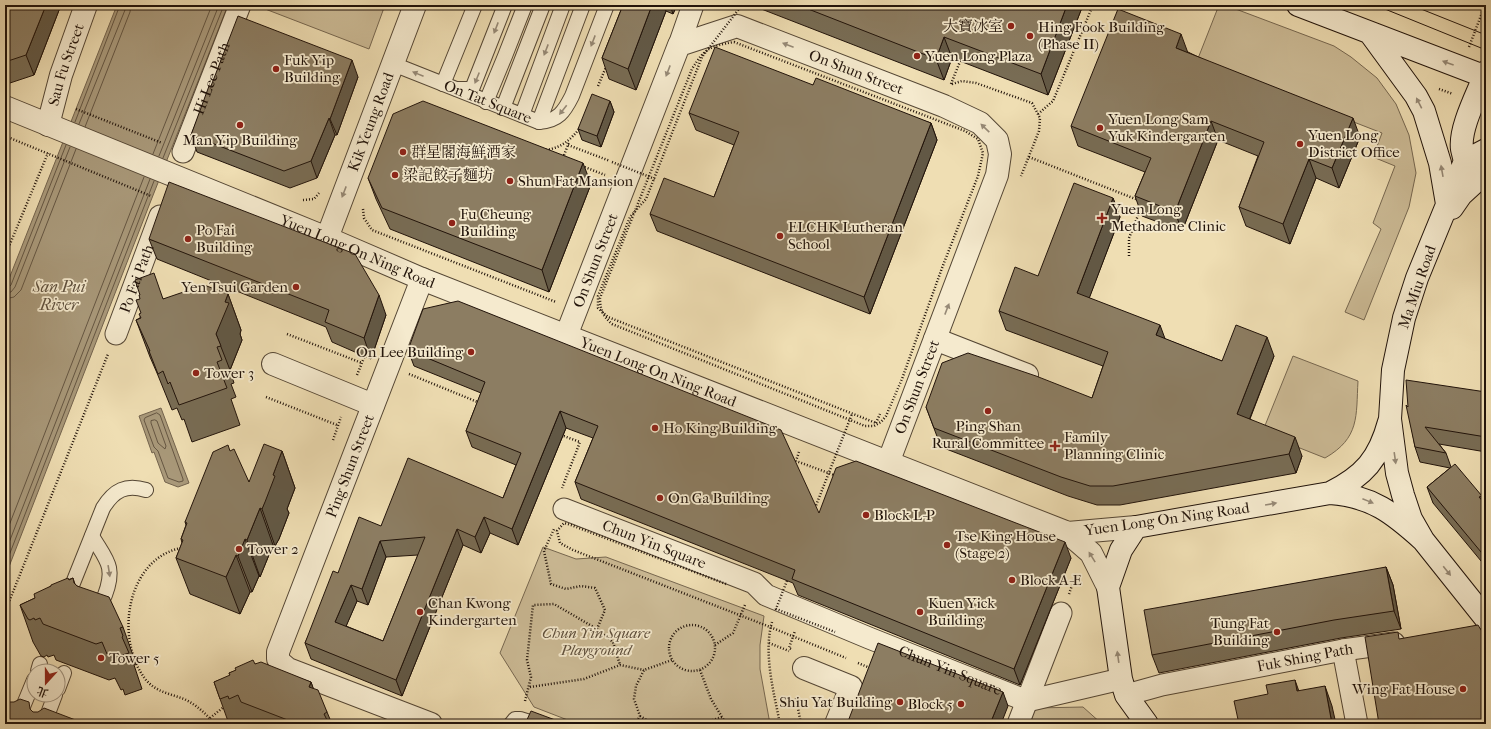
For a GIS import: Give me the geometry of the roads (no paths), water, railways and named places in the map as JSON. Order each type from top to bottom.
[{"type":"street","name":"Sau Fu Street","points":[[51,126],[61,75],[86,5]]},
{"type":"street","name":"Hi Lee Path","points":[[183,152],[240,5]]},
{"type":"street","name":"Kik Yeung Road","points":[[326,238],[415,5]]},
{"type":"street","points":[[679,45],[693,5]]},
{"type":"street","points":[[1298,5],[1485,76],[1468,116],[1462,137],[1462,149],[1466,161],[1486,150]]},
{"type":"street","name":"On Shun Street","points":[[566,336],[679,45],[737,26],[944,106],[980,123],[997,140],[1000,154],[997,175],[888,463]]},
{"type":"street","points":[[1370,33],[1416,96],[1424,111],[1440,163],[1448,204]]},
{"type":"street","name":"Yuen Long On Ning Road","points":[[5,107],[173,177],[326,238],[422,279],[1068,533],[1136,527],[1330,493]]},
{"type":"street","name":"Ma Miu Road","points":[[1466,161],[1417,278],[1404,318],[1393,370],[1390,419],[1397,473],[1411,518],[1423,540],[1486,619]]},
{"type":"street","points":[[1437,230],[1461,195],[1486,172]]},
{"type":"street","name":"Po Fai Path","points":[[116,334],[165,202]]},
{"type":"street","name":"Ping Shun Street","points":[[422,279],[278,652],[278,659],[281,664],[288,669],[431,724]]},
{"type":"street","points":[[935,339],[1045,382]]},
{"type":"street","points":[[274,364],[373,405]]},
{"type":"street","name":"Ma Miu Road","points":[[1330,493],[1346,485],[1366,469],[1376,455],[1385,438],[1390,419]]},
{"type":"street","points":[[1330,493],[1345,494],[1359,498],[1385,509],[1398,518],[1423,540]]},
{"type":"street","name":"Chun Yin Square","points":[[564,509],[754,583],[766,595],[1027,701]]},
{"type":"street","points":[[1108,587],[1121,550],[1136,527]]},
{"type":"street","points":[[1068,533],[1091,553],[1108,587],[1124,687],[1147,724]]},
{"type":"street","points":[[1018,724],[1061,613]]},
{"type":"street","name":"Fuk Shing Path","points":[[1124,687],[1162,685],[1343,650],[1414,640]]},
{"type":"street","points":[[1343,650],[1357,724]]},
{"type":"street","points":[[798,658],[851,687],[836,724]]},
{"type":"street","points":[[1027,701],[1124,687]]},
{"type":"lane","points":[[475,5],[449,87],[472,89],[505,5]]},
{"type":"lane","points":[[486,102],[525,5]]},
{"type":"lane","points":[[503,108],[543,5]]},
{"type":"lane","points":[[522,115],[563,5]]},
{"type":"lane","points":[[539,122],[583,5]]},
{"type":"lane","name":"On Tat Square","points":[[393,64],[539,122],[549,121],[558,116],[567,106],[607,5]]},
{"type":"lane","points":[[65,604],[103,508],[109,499],[117,492],[126,488],[136,487],[146,490]]},
{"type":"lane","points":[[92,536],[109,564],[111,576],[105,596],[95,615]]},
{"type":"lane","points":[[20,714],[26,699]]},
{"type":"lane","points":[[44,724],[52,703]]},
{"type":"lane","points":[[515,721],[536,724]]},
{"type":"water","name":"San Pui River","points":[[117,5],[228,5],[5,577],[5,289]]},
{"type":"water","points":[[161,408],[189,483],[178,487],[165,482],[154,452],[152,453],[139,416]]},
{"type":"tram line","points":[[1375,5],[1486,50]]},
{"type":"tram line","points":[[1411,5],[1486,35]]},
{"type":"place","name":"大寶冰室","points":[[1011,26]]},
{"type":"place","name":"Hing Fook Building (Phase II)","points":[[1030,36]]},
{"type":"place","name":"Yuen Long Plaza","points":[[917,56]]},
{"type":"place","name":"Fuk Yip Building","points":[[276,69]]},
{"type":"place","name":"Man Yip Building","points":[[240,125]]},
{"type":"place","name":"Yuen Long Sam Yuk Kindergarten","points":[[1100,128]]},
{"type":"place","name":"Yuen Long District Office","points":[[1300,144]]},
{"type":"place","name":"群星閣海鮮酒家","points":[[403,152]]},
{"type":"place","name":"梁記餃子麵坊","points":[[395,175]]},
{"type":"place","name":"Shun Fat Mansion","points":[[510,181]]},
{"type":"place","name":"Yuen Long Methadone Clinic","points":[[1102,218]]},
{"type":"place","name":"Fu Cheung Building","points":[[452,223]]},
{"type":"place","name":"ELCHK Lutheran School","points":[[780,236]]},
{"type":"place","name":"Po Fai Building","points":[[188,239]]},
{"type":"place","name":"Yen Tsui Garden","points":[[296,287]]},
{"type":"place","name":"On Lee Building","points":[[471,352]]},
{"type":"place","name":"Tower 3","points":[[196,373]]},
{"type":"place","name":"Ping Shan Rural Committee","points":[[988,411]]},
{"type":"place","name":"Ho King Building","points":[[655,428]]},
{"type":"place","name":"Family Planning Clinic","points":[[1055,446]]},
{"type":"place","name":"On Ga Building","points":[[660,498]]},
{"type":"place","name":"Block L-P","points":[[866,515]]},
{"type":"place","name":"Tse King House (Stage 2)","points":[[947,545]]},
{"type":"place","name":"Tower 2","points":[[239,549]]},
{"type":"place","name":"Block A-E","points":[[1012,580]]},
{"type":"place","name":"Chan Kwong Kindergarten","points":[[420,612]]},
{"type":"place","name":"Kuen Yick Building","points":[[920,612]]},
{"type":"place","name":"Tung Fat Building","points":[[1277,632]]},
{"type":"place","name":"Tower 5","points":[[101,658]]},
{"type":"place","name":"Wing Fat House","points":[[1463,689]]},
{"type":"place","name":"Shiu Yat Building","points":[[900,702]]},
{"type":"place","name":"Block 5","points":[[961,704]]},
{"type":"park label","name":"Chun Yin Square Playground","points":[[596,642]]}]
